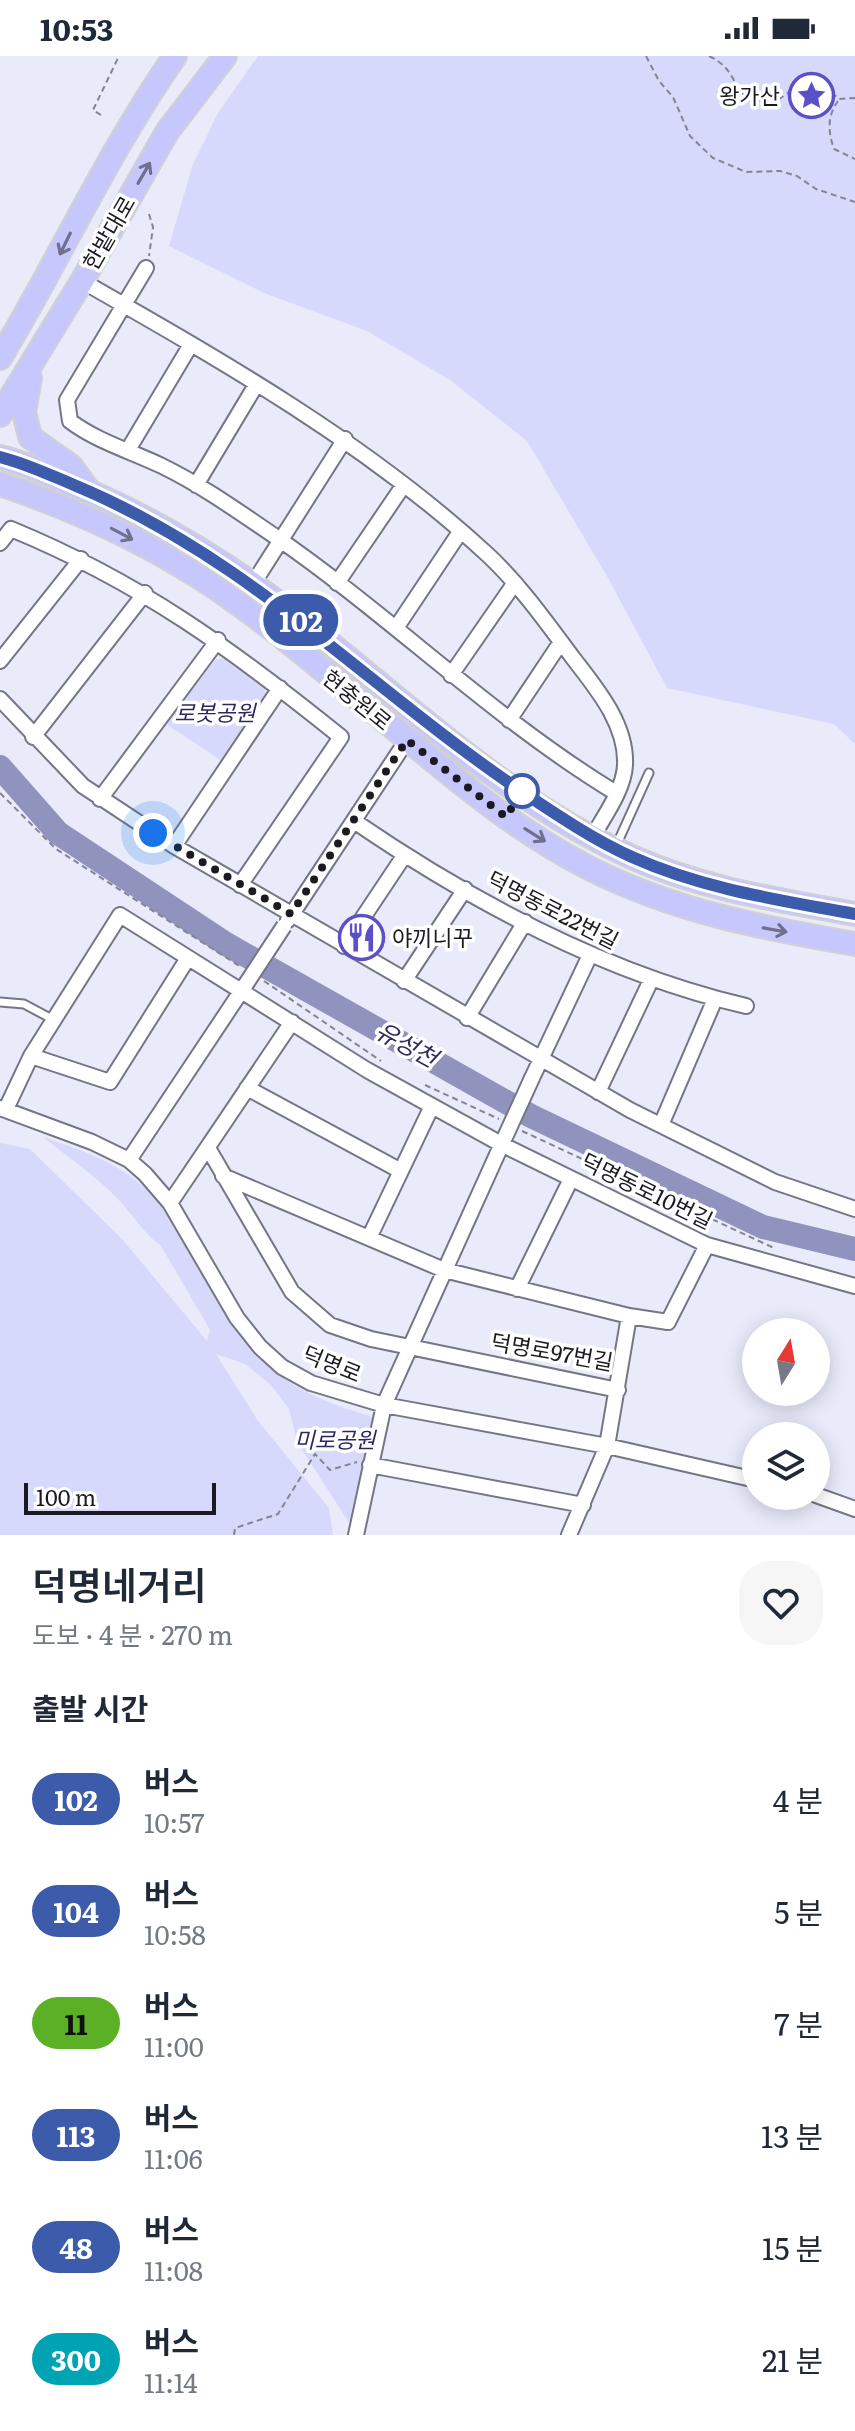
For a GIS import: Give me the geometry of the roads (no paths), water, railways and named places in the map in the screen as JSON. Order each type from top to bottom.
[{"type":"main road","name":"한밭대로","points":[[1,355],[51,273],[93,185],[175,56]]},
{"type":"main road","name":"한밭대로","points":[[0,415],[82,281],[167,132],[225,56]]},
{"type":"main road","points":[[33,360],[24,412],[30,437],[71,466],[90,492]]},
{"type":"main road","name":"현충원로","points":[[0,457],[90,492],[178,535],[253,584],[451,743],[615,849],[675,875],[740,894],[855,914]]},
{"type":"main road","name":"현충원로","points":[[0,484],[101,523],[179,564],[257,620],[506,817],[589,868],[678,906],[749,926],[855,944]]},
{"type":"street","points":[[146,268],[67,400],[70,421],[196,485],[281,540],[509,720],[616,793]]},
{"type":"street","points":[[82,281],[345,439],[460,532],[514,584],[609,707],[616,725],[625,764],[616,793],[593,836]]},
{"type":"street","points":[[128,450],[190,346]]},
{"type":"street","points":[[196,485],[256,385]]},
{"type":"street","points":[[253,584],[345,439]]},
{"type":"street","points":[[337,583],[403,486]]},
{"type":"street","points":[[0,543],[11,529],[81,559],[145,593],[218,640],[341,737],[240,885]]},
{"type":"street","points":[[396,628],[460,532]]},
{"type":"street","points":[[0,661],[81,559]]},
{"type":"street","points":[[451,675],[514,584]]},
{"type":"street","points":[[33,737],[145,593]]},
{"type":"street","points":[[100,799],[218,640]]},
{"type":"street","points":[[509,720],[561,642]]},
{"type":"street","points":[[174,846],[280,688]]},
{"type":"street","points":[[0,699],[33,737],[100,799],[240,885],[288,920],[344,946],[540,1060],[661,1125],[775,1182],[855,1209]]},
{"type":"street","points":[[129,1160],[407,740]]},
{"type":"street","name":"덕명동로22번길","points":[[354,821],[404,856],[590,955],[651,980],[746,1006]]},
{"type":"street","points":[[344,946],[404,856]]},
{"type":"street","points":[[404,981],[465,889]]},
{"type":"street","name":"덕명동로10번길","points":[[54,1020],[120,915],[188,958],[248,981],[292,1022],[431,1108],[505,1135],[571,1179],[707,1245],[855,1286]]},
{"type":"street","points":[[467,1018],[525,922]]},
{"type":"street","points":[[356,1535],[384,1405],[590,955]]},
{"type":"street","points":[[31,1056],[110,1082],[188,958]]},
{"type":"street","points":[[598,1092],[651,980]]},
{"type":"street","points":[[661,1125],[715,999]]},
{"type":"street","points":[[3,1109],[54,1020]]},
{"type":"street","points":[[170,1203],[292,1022]]},
{"type":"street","points":[[247,1088],[401,1171]]},
{"type":"street","points":[[369,1238],[431,1108]]},
{"type":"street","name":"덕명로","points":[[3,1109],[92,1142],[129,1160],[170,1203],[237,1318],[260,1347],[282,1367],[311,1383],[384,1405],[607,1446],[742,1477]]},
{"type":"street","name":"덕명로97번길","points":[[208,1148],[277,1270],[316,1316],[347,1332],[618,1390],[629,1316]]},
{"type":"street","points":[[223,1176],[444,1270],[629,1316],[668,1322],[707,1245]]},
{"type":"street","points":[[517,1289],[571,1179]]},
{"type":"street","points":[[569,1535],[607,1446],[618,1390]]},
{"type":"street","points":[[370,1465],[583,1505]]},
{"type":"street","points":[[830,1500],[855,1509]]},
{"type":"lane","points":[[615,849],[649,773]]},
{"type":"lane","points":[[0,1002],[24,1004],[54,1020]]},
{"type":"waterway","name":"유성천","points":[[0,767],[58,833],[226,944],[531,1116],[763,1227],[855,1249]]},
{"type":"place","name":"왕가산","points":[[811,96]]},
{"type":"place","name":"야끼니꾸","points":[[361,938]]},
{"type":"park label","name":"로봇공원","points":[[215,713]]},
{"type":"park label","name":"미로공원","points":[[335,1440]]}]
